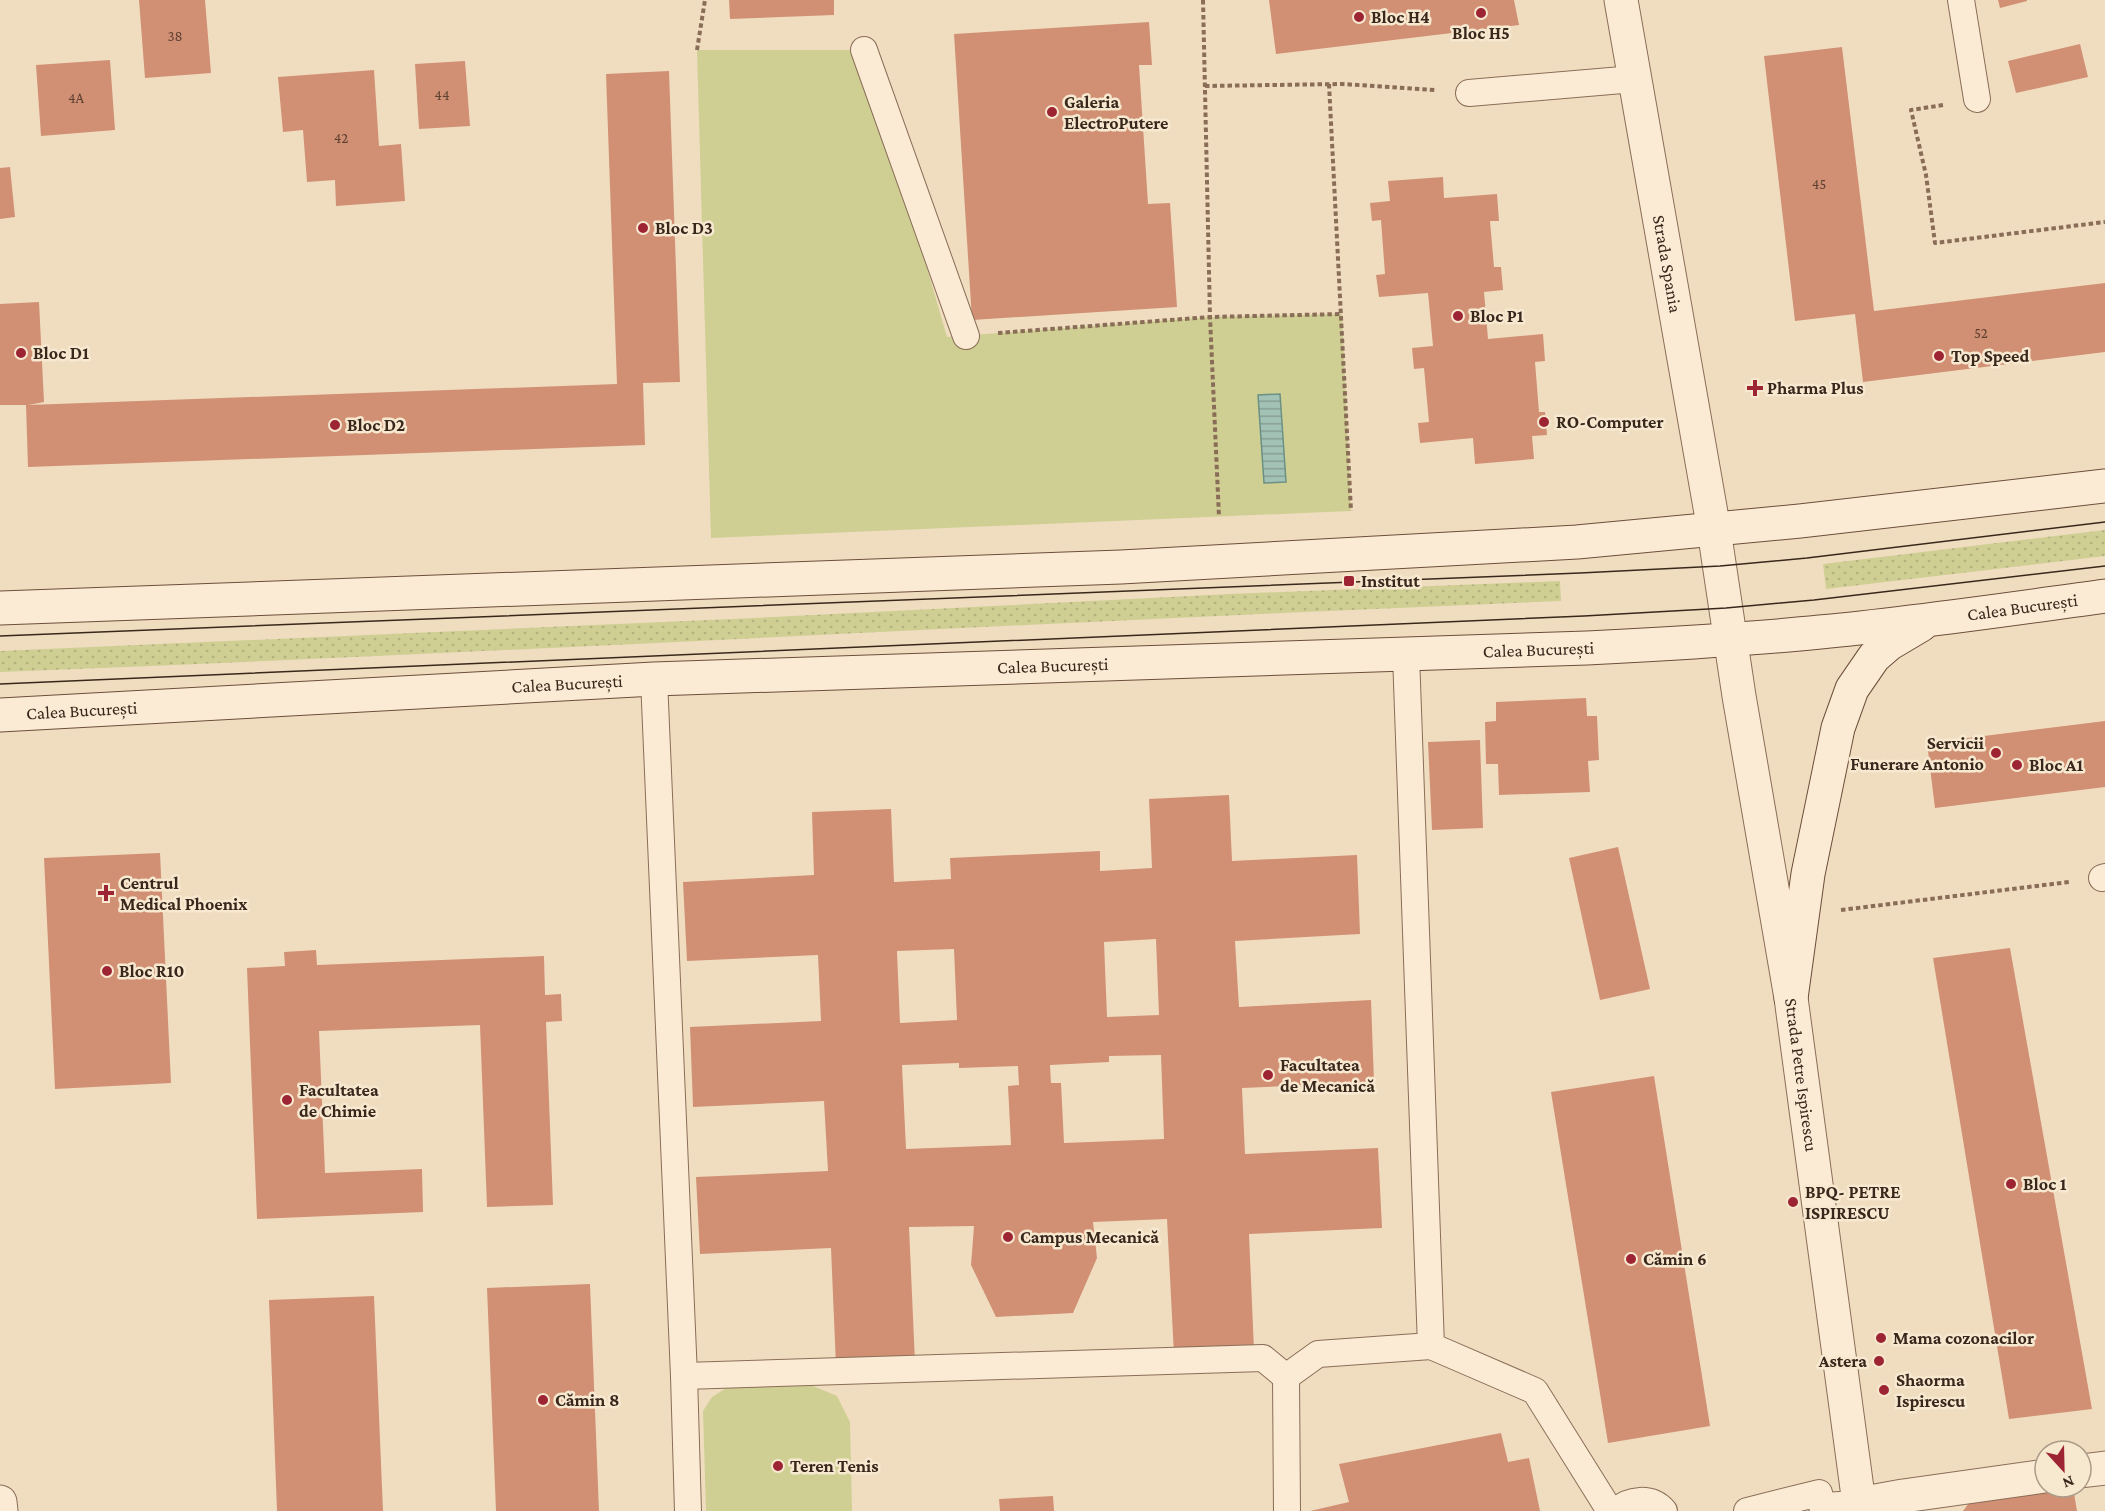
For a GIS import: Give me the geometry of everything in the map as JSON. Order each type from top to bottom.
[{"type":"main road","name":"Strada Spania","points":[[1621,0],[1714,530],[1731,640]]},
{"type":"main road","points":[[0,608],[1121,567],[1577,542],[1714,530],[2105,486]]},
{"type":"main road","name":"Calea București","points":[[0,715],[654,679],[1406,655],[1731,640],[1929,620],[2105,596]]},
{"type":"main road","points":[[1791,998],[1802,915],[1838,728],[1852,688],[1874,657],[1889,644],[1929,620]]},
{"type":"main road","name":"Strada Petre Ispirescu","points":[[1731,640],[1791,998],[1860,1508]]},
{"type":"main road","points":[[1860,1508],[1882,1499],[2033,1478]]},
{"type":"main road","points":[[0,1502],[1,1511]]},
{"type":"lane","points":[[1961,0],[1977,99]]},
{"type":"lane","points":[[864,50],[966,336]]},
{"type":"lane","points":[[1469,93],[1634,80]]},
{"type":"lane","points":[[1406,655],[1431,1346]]},
{"type":"lane","points":[[654,679],[688,1511]]},
{"type":"lane","points":[[1286,1377],[1318,1354],[1431,1346],[1535,1391],[1610,1511]]},
{"type":"lane","points":[[684,1376],[1263,1359],[1286,1377]]},
{"type":"lane","points":[[1286,1377],[1287,1511]]},
{"type":"lane","points":[[1747,1511],[1819,1493],[1821,1506],[1860,1508]]},
{"type":"lane","points":[[1616,1511],[1622,1505],[1635,1501],[1648,1501],[1664,1511]]},
{"type":"path","points":[[697,50],[705,0]]},
{"type":"path","points":[[1203,0],[1210,317],[1219,517]]},
{"type":"path","points":[[1205,86],[1329,84],[1469,93]]},
{"type":"path","points":[[1329,84],[1352,511]]},
{"type":"path","points":[[1977,99],[1911,110],[1926,175],[1935,243],[2105,222]]},
{"type":"path","points":[[966,336],[1210,317],[1342,314]]},
{"type":"path","points":[[1802,915],[2104,877]]},
{"type":"green space","points":[[697,50],[864,50],[947,337],[1210,317],[1342,314],[1351,511],[711,538]]},
{"type":"green space","points":[[2105,530],[2105,556],[1826,589],[1823,564]]},
{"type":"green space","points":[[1560,581],[1561,601],[0,672],[0,651],[732,619],[1230,594]]},
{"type":"green space","name":"Teren Tenis","points":[[731,1385],[813,1386],[837,1396],[850,1422],[852,1511],[706,1511],[703,1411],[712,1397]]},
{"type":"shaded area","points":[[1280,394],[1286,482],[1264,483],[1258,395]]},
{"type":"building","points":[[139,0],[205,0],[211,73],[145,78]]},
{"type":"building","points":[[729,0],[834,0],[834,15],[730,19]]},
{"type":"building","name":"Bloc H4","points":[[1269,0],[1514,0],[1519,25],[1276,54]]},
{"type":"building","points":[[1998,0],[2027,0],[2027,1],[2000,8]]},
{"type":"building","points":[[1149,22],[1152,65],[1139,65],[1148,204],[1170,203],[1177,307],[972,320],[954,34]]},
{"type":"building","points":[[2080,44],[2088,77],[2016,93],[2008,61]]},
{"type":"building","points":[[1842,47],[1874,311],[2105,283],[2105,352],[1863,382],[1855,314],[1795,321],[1764,56]]},
{"type":"building","points":[[110,60],[115,130],[41,136],[36,65]]},
{"type":"building","points":[[465,61],[470,126],[419,129],[415,64]]},
{"type":"building","points":[[374,70],[379,146],[401,144],[405,201],[336,206],[335,180],[307,182],[303,130],[283,132],[278,77]]},
{"type":"building","name":"Bloc D2","points":[[669,71],[680,382],[643,383],[645,445],[28,467],[26,405],[0,405],[0,304],[39,302],[44,402],[28,405],[617,384],[606,74]]},
{"type":"building","points":[[10,167],[15,217],[0,219],[0,168]]},
{"type":"building","name":"Bloc P1","points":[[1443,177],[1444,198],[1497,194],[1499,221],[1490,221],[1494,267],[1501,267],[1503,290],[1484,292],[1488,339],[1543,334],[1545,361],[1535,362],[1539,412],[1545,412],[1547,435],[1532,436],[1534,459],[1475,464],[1473,438],[1420,443],[1418,423],[1429,422],[1424,368],[1414,369],[1412,348],[1433,346],[1428,293],[1379,297],[1376,275],[1385,274],[1381,220],[1372,221],[1370,203],[1390,201],[1388,181]]},
{"type":"building","points":[[1586,698],[1587,716],[1597,716],[1599,760],[1588,761],[1590,792],[1499,795],[1498,764],[1486,764],[1485,722],[1496,721],[1496,702]]},
{"type":"building","name":"Bloc A1","points":[[2105,721],[2105,787],[1935,808],[1927,743]]},
{"type":"building","points":[[1480,740],[1483,828],[1432,830],[1428,742]]},
{"type":"building","name":"Facultatea de Mecanică","points":[[1229,795],[1232,861],[1357,855],[1360,934],[1235,941],[1239,1007],[1371,1000],[1374,1082],[1242,1088],[1245,1154],[1378,1148],[1382,1228],[1249,1234],[1254,1350],[1174,1355],[1167,1219],[1093,1222],[1097,1258],[1073,1313],[996,1317],[971,1265],[974,1226],[909,1227],[915,1362],[836,1366],[831,1248],[700,1254],[696,1177],[828,1171],[824,1101],[693,1107],[690,1027],[821,1021],[818,955],[687,961],[683,882],[814,875],[812,812],[891,809],[894,882],[951,879],[950,858],[1100,851],[1100,871],[1152,868],[1149,799]],"holes":[[[1156,939],[1159,1015],[1107,1017],[1104,942]],[[954,949],[957,1020],[900,1023],[897,951]],[[1161,1055],[1164,1139],[1064,1143],[1061,1083],[1051,1083],[1050,1065],[1109,1062],[1109,1056]],[[959,1063],[959,1068],[1018,1066],[1019,1085],[1008,1086],[1011,1145],[906,1149],[902,1065]]]},
{"type":"building","points":[[1618,847],[1650,989],[1600,1000],[1569,858]]},
{"type":"building","name":"Bloc R10","points":[[160,853],[171,1083],[55,1089],[44,858]]},
{"type":"building","name":"Bloc 1","points":[[2010,948],[2092,1409],[2009,1419],[1933,958]]},
{"type":"building","name":"Facultatea de Chimie","points":[[316,950],[317,965],[544,956],[545,995],[561,994],[562,1021],[546,1022],[553,1205],[487,1207],[480,1025],[319,1031],[325,1173],[422,1169],[423,1212],[257,1219],[247,968],[285,966],[284,952]]},
{"type":"building","name":"Cămin 6","points":[[1654,1076],[1710,1426],[1608,1443],[1551,1092]]},
{"type":"building","name":"Cămin 8","points":[[590,1284],[599,1511],[496,1511],[487,1288]]},
{"type":"building","points":[[374,1296],[383,1511],[277,1511],[269,1300]]},
{"type":"building","points":[[1501,1433],[1508,1462],[1529,1458],[1540,1511],[1310,1511],[1349,1502],[1339,1464]]},
{"type":"building","points":[[2033,1489],[2033,1499],[2075,1499],[2077,1511],[1963,1511],[1972,1499]]},
{"type":"building","points":[[1053,1496],[1054,1511],[1000,1511],[999,1499]]},
{"type":"tram line","points":[[0,636],[1720,566],[1807,558],[2105,522]]},
{"type":"tram line","points":[[0,684],[1584,616],[1726,608],[1814,600],[2105,566]]},
{"type":"place","name":"Bloc H5","points":[[1481,13]]},
{"type":"place","name":"Bloc H4","points":[[1359,17]]},
{"type":"place","name":"Galeria ElectroPutere","points":[[1052,112]]},
{"type":"place","name":"Bloc D3","points":[[643,228]]},
{"type":"place","name":"Bloc P1","points":[[1458,316]]},
{"type":"place","name":"Bloc D1","points":[[21,353]]},
{"type":"place","name":"Top Speed","points":[[1939,356]]},
{"type":"place","name":"Pharma Plus","points":[[1755,388]]},
{"type":"place","name":"RO-Computer","points":[[1544,422]]},
{"type":"place","name":"Bloc D2","points":[[335,425]]},
{"type":"place","name":"Institut","points":[[1349,581]]},
{"type":"place","name":"Servicii Funerare Antonio","points":[[1996,753]]},
{"type":"place","name":"Bloc A1","points":[[2017,765]]},
{"type":"place","name":"Centrul Medical Phoenix","points":[[106,893]]},
{"type":"place","name":"Bloc R10","points":[[107,971]]},
{"type":"place","name":"Facultatea de Mecanică","points":[[1268,1075]]},
{"type":"place","name":"Facultatea de Chimie","points":[[287,1100]]},
{"type":"place","name":"Bloc 1","points":[[2011,1184]]},
{"type":"place","name":"BPQ- PETRE ISPIRESCU","points":[[1793,1202]]},
{"type":"place","name":"Campus Mecanică","points":[[1008,1237]]},
{"type":"place","name":"Cămin 6","points":[[1631,1259]]},
{"type":"place","name":"Mama cozonacilor","points":[[1881,1338]]},
{"type":"place","name":"Astera","points":[[1879,1361]]},
{"type":"place","name":"Shaorma Ispirescu","points":[[1884,1390]]},
{"type":"place","name":"Cămin 8","points":[[543,1400]]},
{"type":"place","name":"Teren Tenis","points":[[778,1466]]}]
